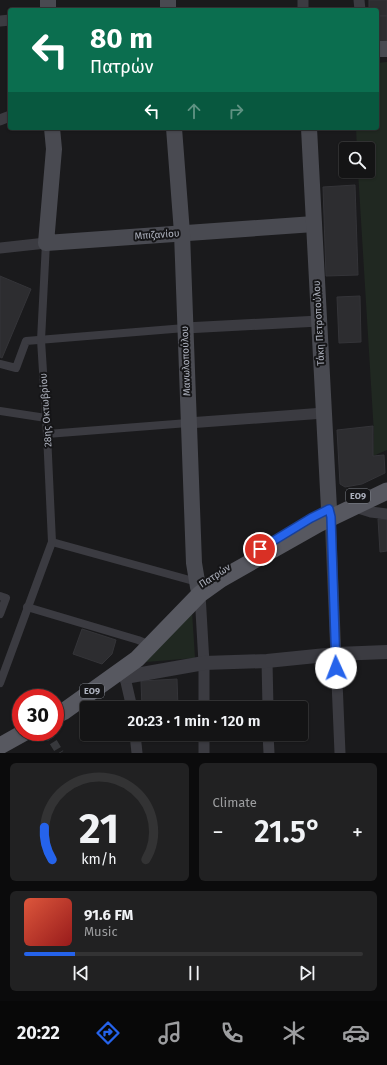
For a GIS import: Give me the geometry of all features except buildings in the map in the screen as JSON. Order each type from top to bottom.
[{"type":"main road","name":"28ης Οκτωβρίου","points":[[46,243],[54,149],[52,130]]},
{"type":"main road","name":"Μανωλοπούλου","points":[[174,130],[182,233],[194,563],[198,588]]},
{"type":"main road","name":"Τάκη Πετροπούλου","points":[[309,130],[330,513]]},
{"type":"main road","name":"Μπιζανίου","points":[[46,243],[314,224]]},
{"type":"main road","name":"Πατρών","points":[[330,513],[345,502],[387,481]]},
{"type":"main road","name":"Πατρών","points":[[125,670],[133,655],[143,642],[208,580],[290,530],[330,513],[356,507],[387,491]]},
{"type":"main road","name":"Πατρών","points":[[64,711],[125,670],[137,659],[198,588]]},
{"type":"main road","points":[[0,746],[12,739]]},
{"type":"street","name":"Μπιζανίου","points":[[0,248],[46,243]]},
{"type":"street","name":"28ης Οκτωβρίου","points":[[0,682],[52,542],[48,434],[42,340],[46,243]]},
{"type":"street","points":[[0,364],[16,368],[26,341],[185,328],[319,321]]},
{"type":"street","points":[[0,411],[46,418]]},
{"type":"street","points":[[48,434],[324,413]]},
{"type":"street","points":[[356,507],[371,512],[387,514]]},
{"type":"street","points":[[330,513],[340,753]]},
{"type":"street","points":[[52,542],[198,588],[204,663],[204,701]]},
{"type":"street","points":[[0,596],[6,598],[0,614]]},
{"type":"street","points":[[27,606],[143,642]]},
{"type":"street","points":[[131,701],[125,670],[204,663],[267,661],[336,654],[387,652]]},
{"type":"street","points":[[267,661],[268,701]]},
{"type":"street","points":[[135,741],[136,753]]},
{"type":"street","points":[[204,741],[204,753]]},
{"type":"street","points":[[268,741],[269,753]]},
{"type":"shaded area","points":[[387,62],[387,450],[373,456],[374,434],[358,178],[375,178],[375,142],[357,142],[356,130],[379,130],[379,63]]},
{"type":"shaded area","points":[[192,611],[195,658],[146,662],[146,657]]},
{"type":"tunnel","points":[[53,741],[60,753]]},
{"type":"route","points":[[260,549],[311,518],[329,509],[331,517],[336,668]]}]
